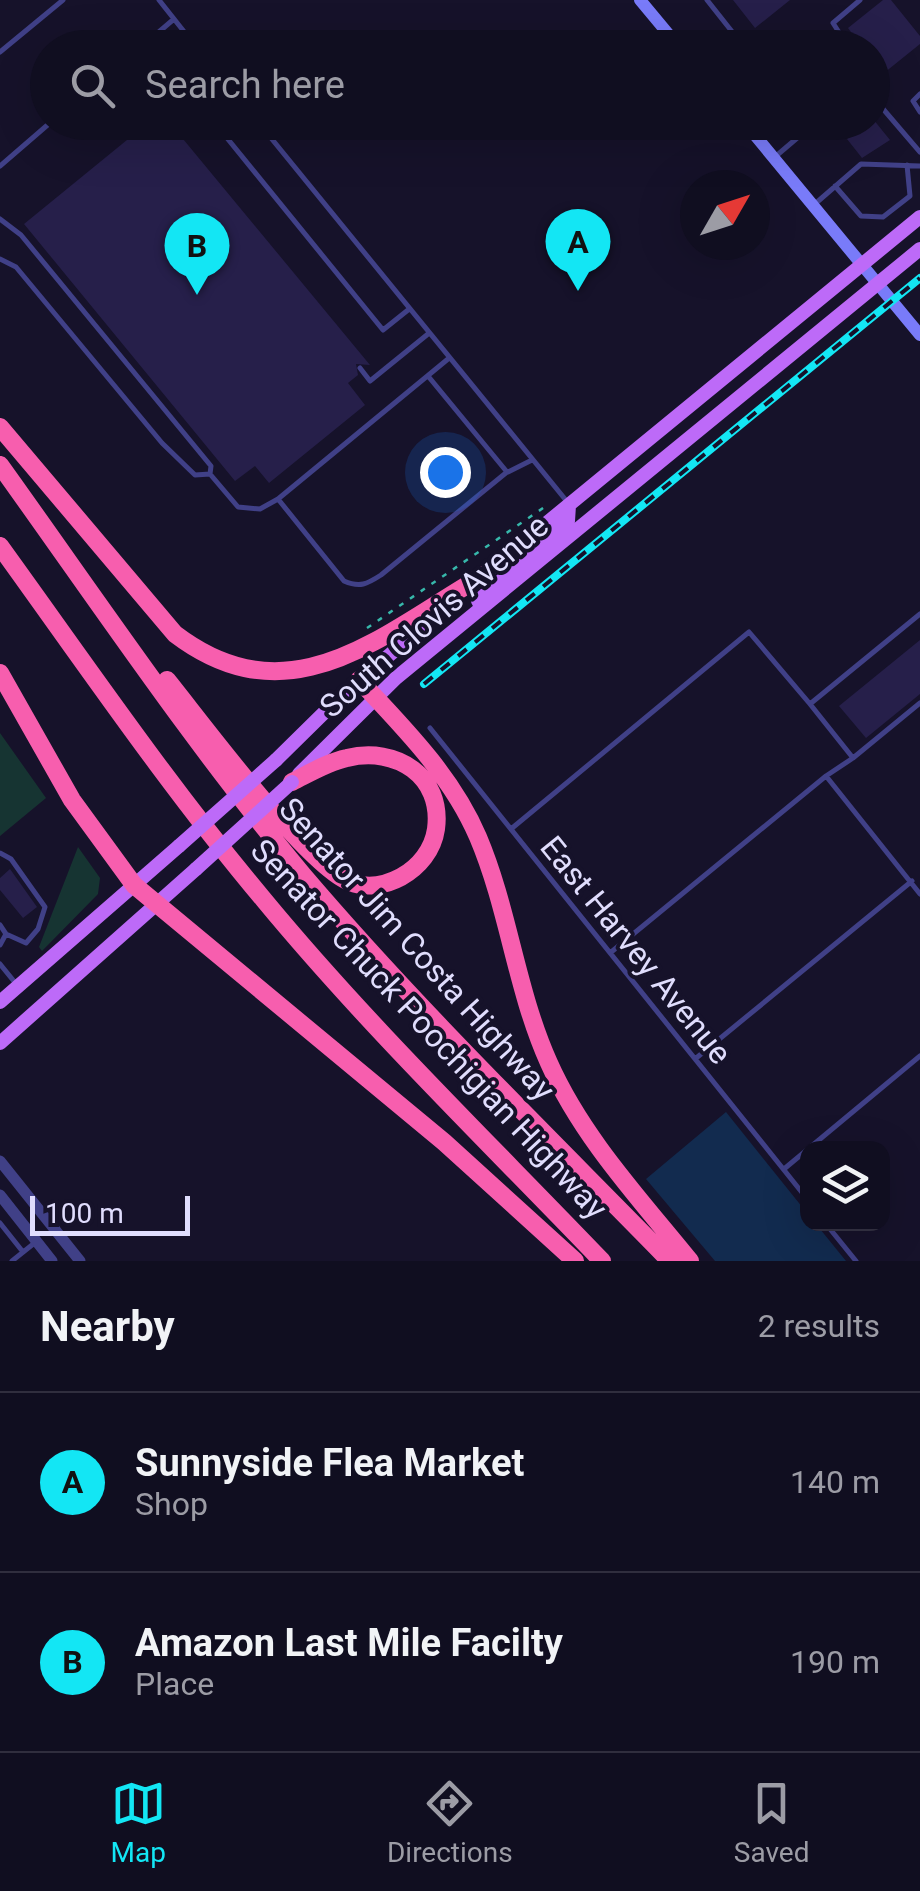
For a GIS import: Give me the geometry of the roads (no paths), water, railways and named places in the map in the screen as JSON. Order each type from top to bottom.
[{"type":"highway","points":[[0,427],[174,634],[203,654],[234,666],[282,673],[330,664],[484,575]]},
{"type":"highway","name":"Senator Jim Costa Highway","points":[[0,466],[208,755],[303,874],[399,982],[670,1261]]},
{"type":"highway","name":"Senator Chuck Poochigian Highway","points":[[0,546],[142,743],[264,900],[371,1020],[602,1261]]},
{"type":"highway","points":[[68,560],[288,827],[328,868],[350,882],[374,886],[406,874],[430,848],[436,826],[431,791],[404,762],[358,756],[292,782]]},
{"type":"highway","points":[[0,673],[72,800],[134,885],[444,1142],[575,1261]]},
{"type":"highway","points":[[358,680],[444,777],[477,834],[528,1008],[561,1088],[607,1159],[690,1261]]},
{"type":"main road","points":[[640,0],[665,30]]},
{"type":"main road","points":[[759,140],[920,335]]},
{"type":"main road","name":"South Clovis Avenue","points":[[0,1002],[276,760],[358,680],[920,218]]},
{"type":"main road","name":"South Clovis Avenue","points":[[0,1043],[292,782],[375,698],[920,249]]},
{"type":"main road","points":[[455,629],[490,588],[568,521],[569,505]]},
{"type":"street","points":[[0,1162],[80,1261]]},
{"type":"street","points":[[0,1195],[52,1261]]},
{"type":"lane","points":[[0,52],[63,0]]},
{"type":"lane","points":[[159,0],[183,30]]},
{"type":"lane","points":[[707,0],[731,30]]},
{"type":"lane","points":[[837,30],[833,23],[860,0]]},
{"type":"lane","points":[[161,30],[174,19]]},
{"type":"lane","points":[[920,94],[913,101],[920,112]]},
{"type":"lane","points":[[890,116],[919,149]]},
{"type":"lane","points":[[0,166],[30,140]]},
{"type":"lane","points":[[229,140],[383,330],[408,310]]},
{"type":"lane","points":[[272,140],[569,505]]},
{"type":"lane","points":[[774,158],[795,140]]},
{"type":"lane","points":[[814,205],[865,162],[920,166]]},
{"type":"lane","points":[[835,186],[861,216],[883,217],[910,196],[907,165]]},
{"type":"lane","points":[[0,219],[21,235],[210,466],[210,474],[238,507],[260,510],[278,499],[448,359]]},
{"type":"lane","points":[[0,259],[16,267],[162,443],[195,475],[210,474]]},
{"type":"lane","points":[[360,368],[370,381],[428,334]]},
{"type":"lane","points":[[428,376],[507,472]]},
{"type":"lane","points":[[278,499],[344,581],[366,585],[507,472],[532,460]]},
{"type":"lane","points":[[810,704],[920,614]]},
{"type":"lane","points":[[511,829],[750,632],[852,758]]},
{"type":"lane","points":[[610,953],[920,704]]},
{"type":"lane","name":"East Harvey Avenue","points":[[430,728],[800,1190]]},
{"type":"lane","points":[[826,776],[920,894]]},
{"type":"lane","points":[[0,853],[10,859],[45,907],[38,929],[26,943],[6,934],[0,926]]},
{"type":"lane","points":[[694,1059],[912,881]]},
{"type":"lane","points":[[0,944],[6,934]]},
{"type":"lane","points":[[0,964],[18,987]]},
{"type":"lane","points":[[783,1170],[920,1056]]},
{"type":"lane","points":[[0,1223],[24,1252]]},
{"type":"lane","points":[[832,1231],[856,1261]]},
{"type":"lane","points":[[12,1261],[37,1241]]},
{"type":"water","points":[[726,1112],[800,1204],[800,1231],[822,1231],[846,1261],[715,1261],[646,1179]]},
{"type":"railway","points":[[424,684],[920,278]]},
{"type":"place","name":"Sunnyside Flea Market","points":[[578,291]]},
{"type":"place","name":"Amazon Last Mile Facilty","points":[[197,295]]}]
